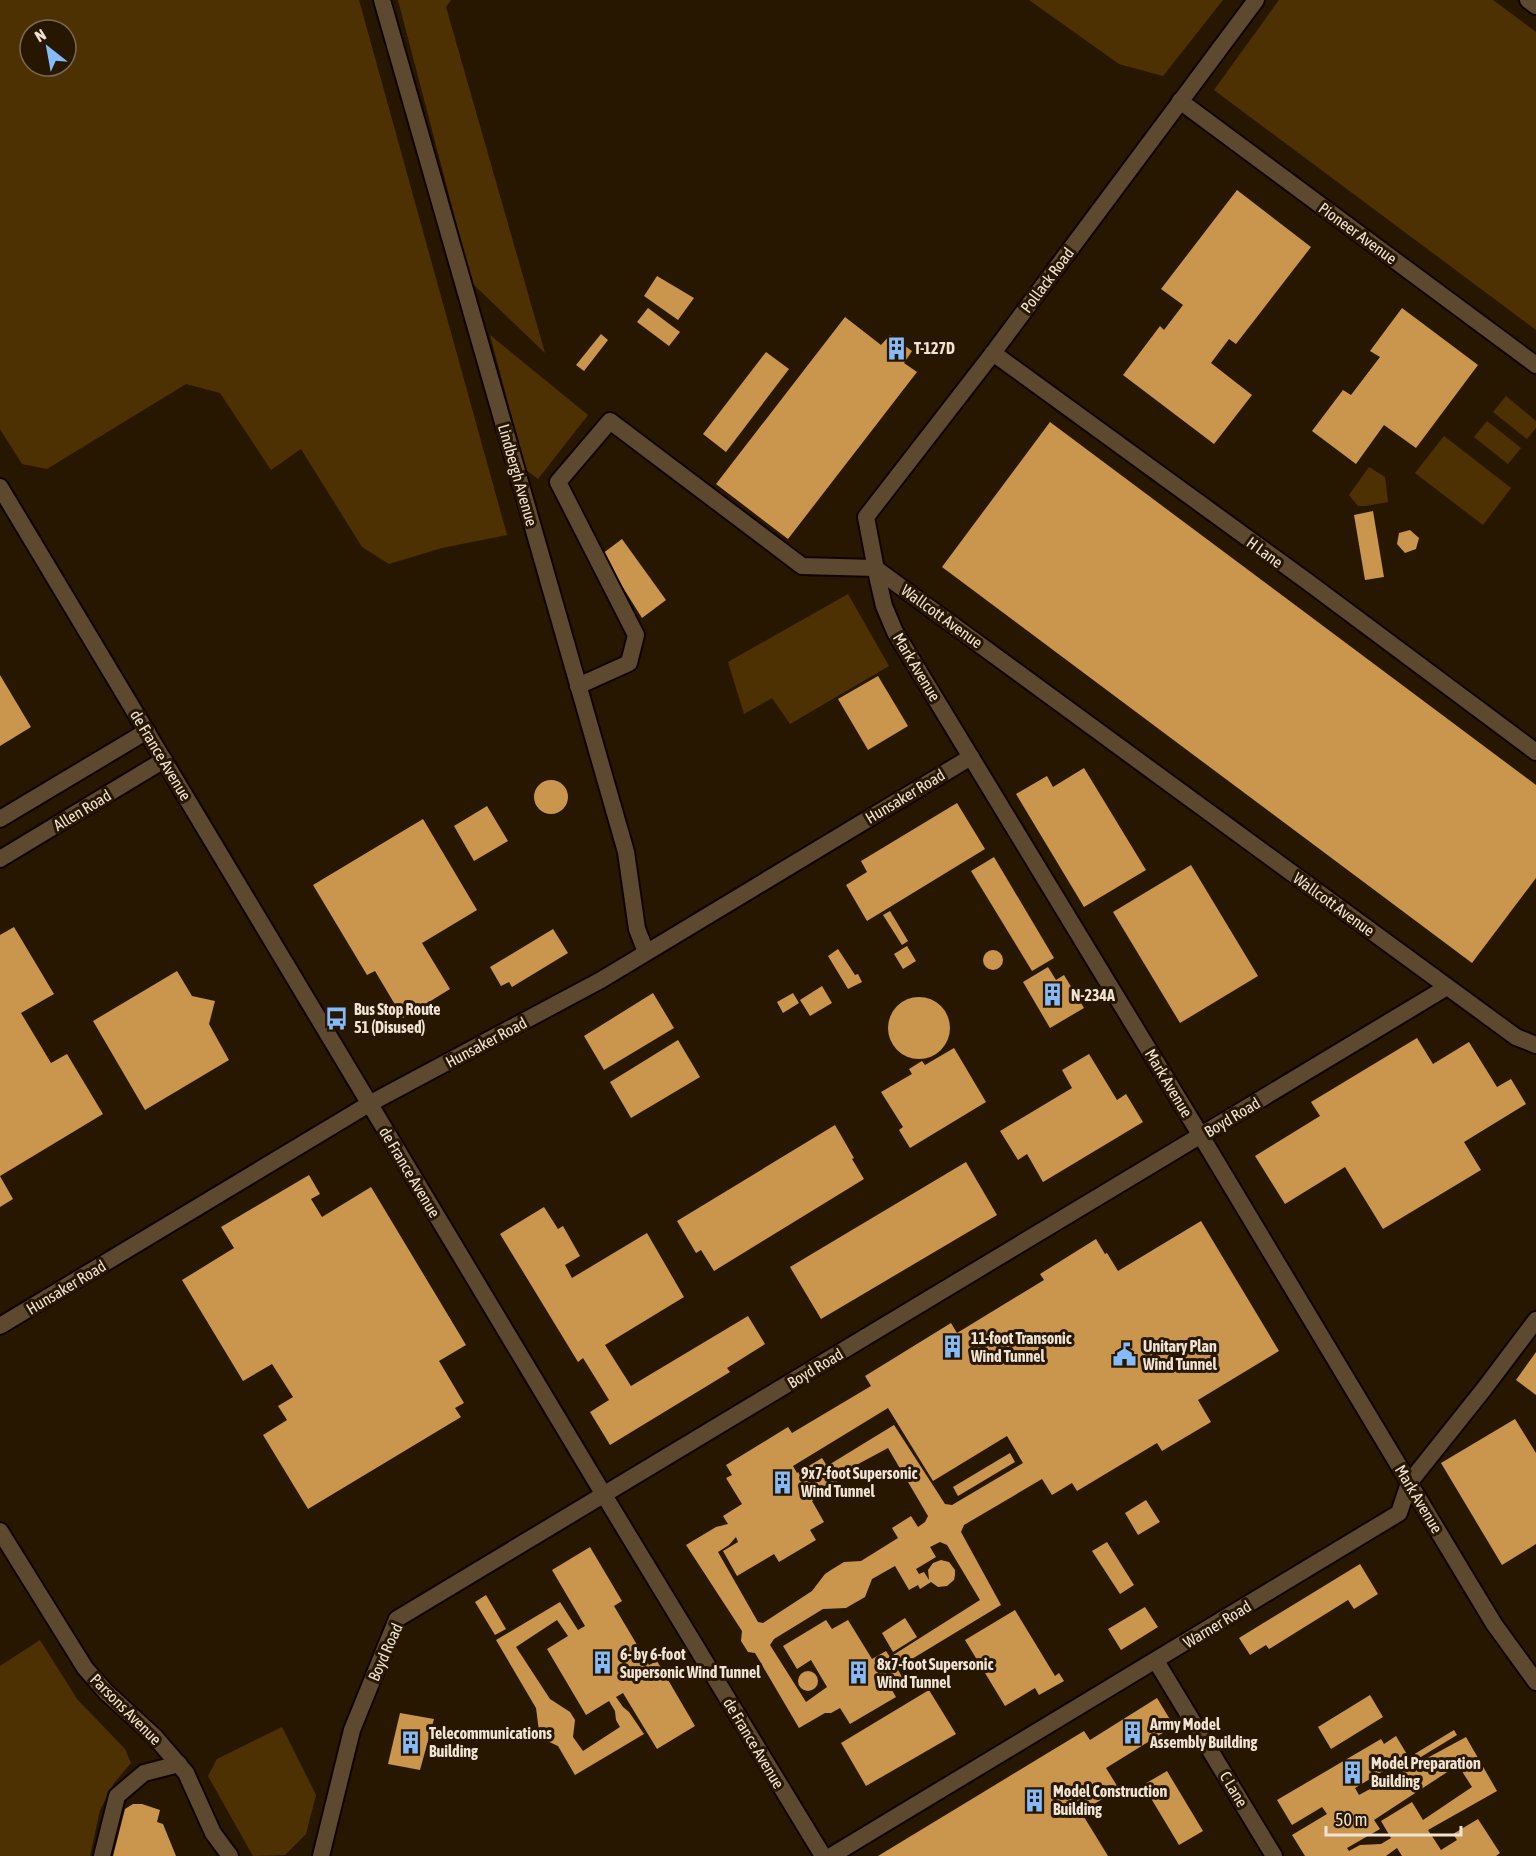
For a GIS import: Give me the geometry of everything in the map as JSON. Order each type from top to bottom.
[{"type":"street","name":"Lindbergh Avenue","points":[[382,0],[626,852],[638,928],[646,952]]},
{"type":"street","name":"Pollack Road","points":[[875,567],[866,517],[993,353],[1256,0]]},
{"type":"street","points":[[1528,0],[1536,6]]},
{"type":"street","name":"Pioneer Avenue","points":[[1180,102],[1536,364]]},
{"type":"street","name":"H Lane","points":[[993,353],[1308,582],[1536,752]]},
{"type":"street","points":[[578,686],[629,663],[636,635],[558,482],[609,421],[802,566],[875,567]]},
{"type":"street","name":"de France Avenue","points":[[0,488],[823,1856]]},
{"type":"street","name":"Mark Avenue","points":[[875,567],[884,606],[895,632],[1494,1624],[1536,1682]]},
{"type":"street","name":"Wallcott Avenue","points":[[875,567],[1516,1037],[1536,1045]]},
{"type":"street","points":[[0,819],[147,731]]},
{"type":"street","name":"Hunsaker Road","points":[[0,1326],[369,1104],[601,980],[971,757]]},
{"type":"street","name":"Allen Road","points":[[0,859],[164,760]]},
{"type":"street","name":"Boyd Road","points":[[321,1856],[352,1730],[397,1619],[1448,987]]},
{"type":"street","name":"Warner Road","points":[[831,1856],[1398,1514],[1409,1483],[1536,1320]]},
{"type":"street","name":"Parsons Avenue","points":[[0,1531],[85,1668],[106,1692],[155,1737],[186,1773],[213,1833],[231,1856]]},
{"type":"street","name":"C Lane","points":[[1156,1661],[1274,1856]]},
{"type":"street","points":[[102,1856],[117,1796],[144,1773],[179,1764]]},
{"type":"shaded area","points":[[0,0],[359,0],[507,535],[442,548],[389,564],[362,547],[301,449],[271,470],[220,393],[186,384],[47,469],[22,464],[0,429]]},
{"type":"shaded area","points":[[398,0],[451,0],[446,7],[545,353],[472,283]]},
{"type":"shaded area","points":[[1029,0],[1223,0],[1163,76],[1119,64]]},
{"type":"shaded area","points":[[1279,0],[1493,0],[1536,32],[1536,330],[1214,90]]},
{"type":"shaded area","points":[[490,335],[588,415],[538,479],[526,470]]},
{"type":"shaded area","points":[[1506,396],[1536,421],[1536,428],[1527,439],[1493,412]]},
{"type":"shaded area","points":[[1487,421],[1521,448],[1508,464],[1474,437]]},
{"type":"shaded area","points":[[1444,436],[1511,488],[1483,525],[1415,473]]},
{"type":"shaded area","points":[[1369,467],[1385,477],[1388,502],[1358,506],[1349,495]]},
{"type":"shaded area","points":[[848,594],[889,666],[790,724],[772,698],[744,714],[728,662]]},
{"type":"shaded area","points":[[40,1640],[77,1699],[125,1749],[131,1763],[114,1783],[100,1810],[90,1856],[0,1856],[0,1666]]},
{"type":"shaded area","points":[[282,1727],[316,1795],[306,1834],[285,1855],[253,1856],[208,1776],[217,1759]]},
{"type":"building","points":[[1237,190],[1311,247],[1236,344],[1229,339],[1211,363],[1252,395],[1214,444],[1123,375],[1160,326],[1164,330],[1183,305],[1161,289]]},
{"type":"building","points":[[657,276],[694,298],[678,320],[644,296]]},
{"type":"building","points":[[648,308],[680,332],[669,346],[637,322]]},
{"type":"building","points":[[1402,308],[1478,365],[1416,448],[1384,425],[1356,464],[1312,431],[1343,390],[1351,395],[1380,357],[1370,351]]},
{"type":"building","points":[[845,317],[881,345],[890,335],[912,351],[904,363],[917,372],[788,539],[716,484]]},
{"type":"building","points":[[601,334],[608,340],[584,371],[576,365]]},
{"type":"building","points":[[766,352],[789,369],[726,452],[703,434]]},
{"type":"building","points":[[1050,422],[1536,785],[1536,878],[1472,963],[942,567]]},
{"type":"building","points":[[1373,511],[1384,577],[1365,580],[1354,515]]},
{"type":"building","points":[[1410,530],[1419,538],[1416,549],[1405,553],[1397,544],[1399,533]]},
{"type":"building","points":[[622,539],[666,600],[642,618],[602,554]]},
{"type":"building","points":[[0,675],[31,727],[0,746]]},
{"type":"building","points":[[878,676],[908,726],[868,750],[838,699]]},
{"type":"building","points":[[1084,768],[1146,870],[1084,907],[1016,794],[1047,776],[1053,787]]},
{"type":"building","points":[[551,780],[563,785],[568,797],[563,809],[551,814],[539,809],[534,797],[539,785]]},
{"type":"building","points":[[957,803],[985,849],[867,921],[846,885],[867,872],[861,861]]},
{"type":"building","points":[[487,806],[508,841],[474,861],[454,826]]},
{"type":"building","points":[[423,819],[477,910],[422,943],[450,989],[403,1018],[375,971],[367,975],[313,885]]},
{"type":"building","points":[[994,857],[1054,958],[1032,971],[971,871]]},
{"type":"building","points":[[1191,865],[1258,976],[1180,1023],[1113,912]]},
{"type":"building","points":[[890,911],[908,941],[902,945],[883,915]]},
{"type":"building","points":[[14,927],[54,994],[21,1013],[51,1063],[67,1054],[103,1114],[0,1176],[0,935]]},
{"type":"building","points":[[553,929],[568,953],[512,987],[509,982],[501,986],[490,967]]},
{"type":"building","points":[[907,946],[916,961],[903,969],[894,954]]},
{"type":"building","points":[[838,949],[862,982],[848,989],[828,956]]},
{"type":"building","points":[[993,950],[1000,953],[1003,960],[1000,967],[993,970],[986,967],[983,960],[986,953]]},
{"type":"building","name":"N-234A","points":[[1048,967],[1056,980],[1064,975],[1084,1008],[1050,1028],[1023,982]]},
{"type":"building","points":[[177,971],[192,996],[215,1001],[209,1024],[229,1060],[145,1110],[93,1021]]},
{"type":"building","points":[[822,986],[832,1003],[810,1016],[800,1000]]},
{"type":"building","points":[[653,993],[674,1028],[604,1070],[584,1036]]},
{"type":"building","points":[[793,993],[799,1003],[783,1013],[777,1002]]},
{"type":"building","points":[[913,997],[925,997],[941,1006],[948,1016],[950,1028],[948,1040],[941,1050],[925,1059],[913,1059],[902,1054],[893,1045],[888,1034],[888,1022],[893,1011],[902,1002]]},
{"type":"building","points":[[1417,1038],[1433,1064],[1469,1042],[1497,1087],[1511,1079],[1526,1104],[1464,1142],[1481,1170],[1383,1229],[1345,1167],[1285,1204],[1255,1156],[1320,1116],[1311,1102]]},
{"type":"building","points":[[678,1040],[700,1077],[631,1118],[610,1082]]},
{"type":"building","points":[[954,1048],[986,1102],[910,1148],[899,1130],[903,1127],[881,1092],[912,1074],[909,1069],[922,1061],[925,1065]]},
{"type":"building","points":[[1089,1054],[1117,1100],[1126,1094],[1143,1122],[1043,1182],[1027,1154],[1018,1160],[1000,1131],[1072,1088],[1062,1070]]},
{"type":"building","points":[[835,1125],[864,1179],[714,1271],[701,1250],[696,1253],[677,1221]]},
{"type":"building","points":[[966,1162],[997,1215],[821,1319],[790,1267]]},
{"type":"building","points":[[309,1175],[320,1194],[311,1199],[322,1217],[371,1187],[466,1345],[439,1361],[464,1403],[455,1408],[461,1417],[308,1509],[263,1435],[287,1420],[278,1406],[293,1397],[272,1364],[243,1381],[182,1280],[234,1248],[221,1227]]},
{"type":"building","points":[[0,1176],[13,1199],[0,1207]]},
{"type":"building","points":[[544,1207],[558,1229],[563,1226],[580,1256],[565,1265],[572,1278],[647,1233],[684,1297],[605,1345],[631,1386],[748,1316],[765,1344],[727,1368],[730,1372],[610,1445],[590,1412],[609,1400],[583,1358],[578,1362],[500,1234]]},
{"type":"building","points":[[1201,1221],[1279,1351],[1198,1400],[1211,1422],[1162,1451],[1157,1443],[1077,1491],[1072,1483],[1052,1495],[1042,1479],[964,1525],[961,1532],[1001,1605],[897,1668],[902,1677],[889,1685],[896,1697],[850,1724],[840,1708],[831,1713],[825,1713],[799,1728],[755,1653],[748,1652],[741,1641],[742,1631],[686,1545],[716,1527],[728,1524],[723,1516],[742,1504],[726,1478],[732,1475],[726,1465],[788,1427],[792,1433],[871,1386],[865,1376],[951,1323],[957,1333],[1044,1280],[1040,1274],[1096,1239],[1118,1271]],"holes":[[[888,1408],[933,1481],[1007,1436],[1023,1463],[952,1505],[945,1504],[894,1425],[827,1466],[822,1458],[797,1473],[793,1466]],[[888,1448],[928,1516],[925,1522],[918,1527],[911,1516],[892,1528],[898,1538],[861,1561],[844,1562],[825,1574],[812,1591],[763,1623],[758,1622],[718,1552],[736,1537],[738,1542],[723,1551],[737,1576],[774,1554],[779,1562],[816,1540],[810,1530],[824,1522],[812,1501],[839,1485],[834,1477]],[[940,1542],[947,1545],[980,1600],[890,1657],[886,1651],[872,1659],[848,1620],[832,1629],[826,1620],[783,1646],[797,1669],[811,1660],[827,1687],[806,1702],[770,1645],[774,1639],[823,1609],[846,1608],[865,1597],[872,1579],[895,1566],[909,1590],[918,1585],[920,1589],[931,1582],[938,1587],[947,1586],[954,1580],[955,1575],[955,1570],[949,1562],[941,1560],[933,1563],[928,1570],[929,1580],[924,1572],[919,1574],[916,1569],[936,1557],[930,1547]]]},
{"type":"building","points":[[1536,1352],[1536,1395],[1516,1380]]},
{"type":"building","points":[[1515,1419],[1536,1453],[1536,1544],[1502,1565],[1441,1463]]},
{"type":"building","points":[[1010,1453],[1015,1462],[958,1496],[953,1487]]},
{"type":"building","points":[[1146,1500],[1160,1522],[1138,1535],[1125,1513]]},
{"type":"building","points":[[1107,1542],[1134,1585],[1120,1594],[1092,1551]]},
{"type":"building","name":"6- by 6-foot Supersonic Wind Tunnel","points":[[590,1547],[622,1601],[614,1606],[649,1665],[657,1661],[695,1726],[657,1749],[623,1693],[616,1697],[644,1734],[575,1775],[558,1746],[543,1739],[539,1731],[536,1708],[496,1640],[560,1602],[578,1630],[585,1626],[552,1570]],"holes":[[[557,1620],[568,1636],[547,1649],[586,1715],[609,1701],[620,1727],[583,1751],[573,1737],[575,1720],[570,1712],[550,1699],[516,1647]]]},
{"type":"building","points":[[1360,1564],[1378,1594],[1354,1609],[1348,1600],[1269,1649],[1266,1645],[1250,1655],[1239,1638]]},
{"type":"building","points":[[486,1595],[506,1629],[495,1635],[475,1602]]},
{"type":"building","points":[[1145,1607],[1158,1627],[1121,1650],[1108,1629]]},
{"type":"building","points":[[1015,1610],[1055,1676],[1059,1673],[1064,1681],[1039,1695],[1035,1688],[1005,1706],[965,1640]]},
{"type":"building","points":[[905,1618],[917,1637],[893,1652],[882,1633]]},
{"type":"building","points":[[808,1671],[815,1674],[818,1681],[815,1688],[808,1691],[801,1688],[798,1681],[801,1674]]},
{"type":"building","points":[[929,1690],[956,1734],[866,1786],[841,1743]]},
{"type":"building","points":[[1370,1695],[1383,1717],[1331,1749],[1318,1727]]},
{"type":"building","name":"Model Construction Building","points":[[1157,1698],[1174,1726],[1106,1768],[1119,1789],[1081,1812],[1108,1856],[878,1856],[1084,1731],[1090,1740]]},
{"type":"building","name":"Telecommunications Building","points":[[400,1713],[434,1719],[420,1770],[388,1764]]},
{"type":"building","points":[[1454,1730],[1457,1735],[1411,1763],[1408,1758]]},
{"type":"building","points":[[1396,1736],[1408,1756],[1355,1788],[1359,1795],[1466,1737],[1497,1791],[1428,1830],[1441,1850],[1457,1840],[1453,1834],[1478,1819],[1500,1853],[1496,1856],[1402,1856],[1397,1848],[1386,1856],[1305,1856],[1292,1835],[1327,1814],[1322,1807],[1292,1825],[1277,1800],[1381,1739],[1384,1744]],"holes":[[[1458,1765],[1472,1787],[1423,1820],[1412,1802],[1381,1821],[1391,1838],[1381,1844],[1360,1845],[1349,1851],[1347,1848],[1380,1829],[1374,1820]]]},
{"type":"building","points":[[1167,1771],[1203,1831],[1179,1845],[1143,1785]]},
{"type":"building","points":[[133,1804],[142,1804],[160,1810],[157,1822],[163,1824],[176,1856],[113,1856],[125,1809]]},
{"type":"place","name":"T-127D","points":[[896,348]]},
{"type":"place","name":"N-234A","points":[[1053,995]]},
{"type":"place","name":"Bus Stop Route 51 (Disused)","points":[[336,1018]]},
{"type":"place","name":"11-foot Transonic Wind Tunnel","points":[[953,1347]]},
{"type":"place","name":"Unitary Plan Wind Tunnel","points":[[1125,1355]]},
{"type":"place","name":"9x7-foot Supersonic Wind Tunnel","points":[[783,1482]]},
{"type":"place","name":"6- by 6-foot Supersonic Wind Tunnel","points":[[602,1663]]},
{"type":"place","name":"8x7-foot Supersonic Wind Tunnel","points":[[859,1673]]},
{"type":"place","name":"Army Model Assembly Building","points":[[1132,1733]]},
{"type":"place","name":"Telecommunications Building","points":[[411,1742]]},
{"type":"place","name":"Model Preparation Building","points":[[1353,1772]]},
{"type":"place","name":"Model Construction Building","points":[[1035,1800]]}]
